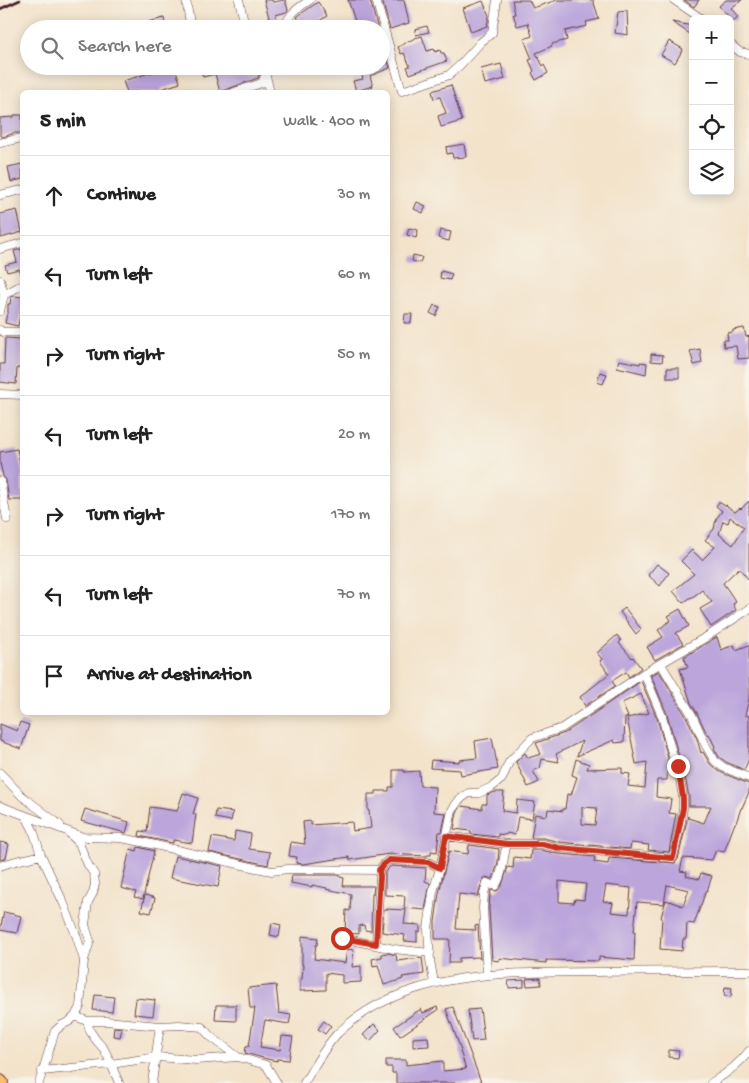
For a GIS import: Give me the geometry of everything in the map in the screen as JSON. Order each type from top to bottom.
[{"type":"street","points":[[186,0],[189,20]]},
{"type":"street","points":[[239,0],[244,20]]},
{"type":"street","points":[[288,20],[291,15],[310,0]]},
{"type":"street","points":[[376,0],[382,20]]},
{"type":"street","points":[[390,48],[402,90],[449,75],[492,33],[497,0]]},
{"type":"street","points":[[674,0],[696,15]]},
{"type":"street","points":[[734,47],[740,52],[749,54]]},
{"type":"street","points":[[240,90],[262,83],[266,76]]},
{"type":"street","points":[[266,76],[270,90]]},
{"type":"street","points":[[0,143],[20,138]]},
{"type":"street","points":[[0,195],[20,190]]},
{"type":"street","points":[[0,249],[20,244]]},
{"type":"street","points":[[0,280],[2,300],[0,311]]},
{"type":"street","points":[[2,300],[20,286]]},
{"type":"street","points":[[0,330],[3,332],[20,332]]},
{"type":"street","points":[[0,394],[20,395]]},
{"type":"street","points":[[0,481],[7,519]]},
{"type":"street","points":[[434,983],[428,929],[452,810],[460,800],[469,793],[479,793],[492,787],[502,779],[509,762],[532,738],[562,728],[644,673],[708,636],[749,609]]},
{"type":"street","points":[[661,664],[692,715],[715,761],[723,767],[749,778]]},
{"type":"street","points":[[446,836],[507,844],[542,844],[559,848],[673,858],[682,815],[683,798],[678,766],[674,759],[662,716],[644,673]]},
{"type":"street","points":[[0,773],[22,796],[67,831],[79,843],[94,874],[95,884],[86,912],[85,925],[90,941],[84,960],[80,1007],[76,1016],[55,1031],[39,1083]]},
{"type":"street","points":[[0,806],[84,837],[120,838],[150,843],[272,871],[288,869],[379,870]]},
{"type":"street","points":[[26,816],[64,904],[84,960]]},
{"type":"street","points":[[487,975],[483,908],[484,894],[486,883],[495,886],[500,881],[507,844]]},
{"type":"street","points":[[0,866],[11,861],[26,860],[42,855]]},
{"type":"street","points":[[376,944],[379,870],[384,864],[389,860],[428,862],[440,868]]},
{"type":"street","points":[[342,938],[394,949],[430,953]]},
{"type":"street","points":[[304,1083],[337,1034],[356,1018],[375,1006],[434,983],[510,973],[749,971]]},
{"type":"street","points":[[76,1016],[86,1021],[202,1027],[210,1036],[238,1057]]},
{"type":"street","points":[[86,1021],[90,1031],[104,1049],[119,1083]]},
{"type":"street","points":[[152,1083],[160,1026]]},
{"type":"street","points":[[711,1083],[742,1061],[749,1050]]},
{"type":"street","points":[[42,1071],[157,1058],[196,1060],[238,1057],[266,1065],[277,1083]]},
{"type":"building","points":[[264,0],[272,0],[273,2],[285,0],[288,10],[276,15],[277,19],[270,20]]},
{"type":"building","points":[[348,0],[370,0],[376,20],[355,20]]},
{"type":"building","points":[[382,0],[404,0],[409,23],[390,29],[390,20],[388,20]]},
{"type":"building","points":[[512,0],[529,0],[533,8],[557,0],[593,0],[599,19],[586,22],[587,26],[565,31],[567,40],[552,44],[552,46],[536,53],[548,73],[536,80],[529,60],[532,59],[524,39],[532,36],[528,23],[517,26],[513,14],[515,14]]},
{"type":"building","points":[[684,0],[699,0],[694,7]]},
{"type":"building","points":[[726,0],[742,0],[731,8],[738,17],[734,20],[734,15],[727,15],[719,6]]},
{"type":"building","points":[[483,1],[489,16],[487,26],[471,32],[463,8]]},
{"type":"building","points":[[318,2],[327,16],[321,20],[299,20],[297,17]]},
{"type":"building","points":[[627,11],[628,35],[615,33],[618,12]]},
{"type":"building","points":[[672,22],[689,25],[689,33]]},
{"type":"building","points":[[427,26],[429,32],[416,35],[415,29]]},
{"type":"building","points":[[422,36],[427,51],[434,49],[435,52],[440,50],[441,53],[444,53],[447,61],[410,74],[407,67],[410,66],[404,53],[401,54],[398,47]]},
{"type":"building","points":[[669,41],[683,49],[675,63],[661,55]]},
{"type":"building","points":[[501,64],[505,79],[485,84],[481,69]]},
{"type":"building","points":[[143,75],[178,75],[180,83],[161,90],[126,90],[123,81]]},
{"type":"building","points":[[215,75],[259,75],[258,78],[225,90],[219,90]]},
{"type":"building","points":[[362,75],[372,75],[370,76],[373,86],[356,90],[353,81],[363,79]]},
{"type":"building","points":[[451,85],[462,121],[441,127],[438,116],[446,113],[440,97],[434,99],[432,91]]},
{"type":"building","points":[[14,115],[20,115],[20,133],[0,136],[0,118],[14,117]]},
{"type":"building","points":[[464,144],[466,157],[453,158],[452,153],[447,154],[446,147]]},
{"type":"building","points":[[20,164],[20,180],[11,182],[8,167]]},
{"type":"building","points":[[417,202],[426,206],[423,213],[414,209]]},
{"type":"building","points":[[17,210],[20,233],[1,238],[0,214]]},
{"type":"building","points":[[409,228],[418,230],[416,238],[407,235]]},
{"type":"building","points":[[440,230],[451,232],[449,241],[438,238]]},
{"type":"building","points":[[20,249],[20,272],[19,269],[7,272],[5,265],[17,262],[14,251]]},
{"type":"building","points":[[413,255],[422,257],[420,263],[412,261]]},
{"type":"building","points":[[441,271],[452,274],[450,280],[440,278]]},
{"type":"building","points":[[11,297],[20,297],[18,326],[5,323]]},
{"type":"building","points":[[434,305],[440,307],[436,316],[430,313]]},
{"type":"building","points":[[405,314],[412,314],[411,323],[404,323]]},
{"type":"building","points":[[744,328],[746,337],[749,336],[749,358],[738,359],[736,346],[724,347],[723,340],[728,340],[727,333]]},
{"type":"building","points":[[5,338],[20,339],[20,368],[17,368],[16,384],[0,382],[0,364],[4,364]]},
{"type":"building","points":[[700,349],[702,363],[694,365],[690,351]]},
{"type":"building","points":[[651,354],[663,355],[662,362],[651,361]]},
{"type":"building","points":[[619,360],[640,364],[640,362],[647,363],[646,374],[617,367]]},
{"type":"building","points":[[667,368],[679,368],[679,378],[667,378]]},
{"type":"building","points":[[600,372],[607,374],[603,384],[597,382]]},
{"type":"building","points":[[17,449],[20,462],[20,500],[9,500],[6,480],[0,463],[0,452]]},
{"type":"building","points":[[749,501],[749,580],[739,568],[723,583],[736,602],[733,604],[736,610],[711,627],[700,609],[712,602],[702,590],[683,603],[673,591],[694,574],[681,561],[692,550],[702,560],[715,547],[705,540],[714,529],[716,519],[722,511],[716,506],[719,502],[725,506],[727,505],[735,512]],"holes":[[[730,517],[744,527],[733,545],[719,534],[723,521],[728,523]]]},
{"type":"building","points":[[657,564],[669,573],[660,586],[648,575]]},
{"type":"building","points":[[625,608],[641,629],[636,634],[620,612]]},
{"type":"building","points":[[680,609],[689,626],[676,633],[683,644],[655,660],[647,647],[663,637],[658,630],[671,620],[668,616]]},
{"type":"building","points":[[617,635],[621,641],[619,643],[641,668],[629,677],[626,672],[612,681],[615,686],[585,706],[580,697],[609,674],[597,653]]},
{"type":"building","points":[[717,637],[721,650],[734,645],[736,650],[749,645],[749,699],[745,715],[749,716],[749,759],[744,770],[719,757],[709,734],[707,734],[691,703],[680,669],[688,667],[684,657]]},
{"type":"building","points":[[659,671],[687,718],[701,753],[703,752],[710,764],[720,772],[749,784],[749,792],[724,852],[716,850],[712,860],[683,858],[680,871],[687,872],[686,876],[699,879],[701,873],[712,876],[694,924],[687,923],[686,939],[683,939],[682,951],[660,949],[661,917],[666,900],[683,906],[689,890],[667,885],[664,904],[637,902],[634,960],[599,957],[599,961],[546,960],[546,963],[499,958],[499,961],[492,960],[489,908],[491,890],[497,891],[502,885],[508,867],[513,868],[514,857],[530,859],[531,850],[541,850],[558,854],[595,857],[594,862],[608,864],[609,858],[675,863],[678,859],[688,816],[688,818],[704,823],[711,806],[689,806],[683,765],[667,714],[651,675]],"holes":[[[559,881],[586,884],[584,900],[575,899],[574,903],[559,902]],[[606,885],[631,888],[629,914],[611,912],[613,903],[603,901]]]},
{"type":"building","points":[[641,681],[657,718],[668,758],[667,780],[657,780],[656,797],[671,799],[669,813],[676,814],[669,852],[648,850],[649,845],[631,843],[630,849],[531,838],[535,814],[547,816],[548,809],[563,811],[565,809],[567,794],[571,795],[577,777],[572,775],[576,759],[589,764],[587,769],[622,768],[622,773],[630,774],[628,786],[645,788],[647,762],[636,764],[627,718],[649,713],[641,694],[622,703],[628,717],[625,718],[624,742],[615,743],[614,740],[577,756],[582,741],[556,754],[559,762],[542,759],[540,768],[533,771],[539,782],[528,787],[516,762],[525,753],[528,758],[541,754],[536,743],[565,733]],"holes":[[[582,807],[597,808],[595,825],[582,824]]]},
{"type":"building","points":[[20,722],[29,725],[21,749],[0,741],[0,724],[17,731]]},
{"type":"building","points":[[492,738],[498,769],[461,775],[460,770],[430,768],[431,760],[459,762],[459,760],[477,758],[475,741]]},
{"type":"building","points":[[393,770],[404,770],[404,772],[419,771],[420,786],[435,787],[434,812],[446,813],[442,832],[439,832],[437,852],[431,851],[431,855],[427,856],[389,854],[350,860],[349,857],[303,864],[296,863],[297,857],[289,856],[291,842],[305,844],[303,822],[311,821],[311,825],[352,822],[353,831],[371,828],[368,794],[376,794],[376,791],[389,791],[389,787],[393,787]]},
{"type":"building","points":[[495,792],[504,792],[502,811],[516,813],[517,800],[535,802],[532,819],[518,817],[515,835],[507,833],[506,835],[498,834],[498,837],[471,834],[471,831],[454,829],[457,812],[462,806],[482,809],[482,804],[487,804],[487,795]]},
{"type":"building","points":[[183,793],[198,798],[193,814],[196,814],[192,843],[173,840],[173,843],[139,836],[140,831],[147,832],[150,807],[177,811]]},
{"type":"building","points":[[85,809],[129,822],[126,833],[81,821]]},
{"type":"building","points":[[216,810],[233,812],[231,821],[215,818]]},
{"type":"building","points":[[235,831],[251,834],[249,849],[270,852],[268,865],[209,852],[212,837],[234,841]]},
{"type":"building","points":[[0,842],[9,844],[6,858],[0,860]]},
{"type":"building","points":[[469,845],[499,849],[498,862],[493,879],[486,877],[483,879],[478,896],[459,894],[456,929],[476,930],[475,926],[478,925],[480,959],[478,957],[459,958],[459,963],[449,963],[450,939],[435,939],[439,893],[449,851],[468,854]]},
{"type":"building","points":[[138,847],[154,851],[143,899],[134,897],[136,892],[121,888],[130,849],[137,851]]},
{"type":"building","points":[[175,856],[222,866],[218,887],[170,878]]},
{"type":"building","points":[[391,866],[426,868],[425,881],[430,883],[425,910],[404,908],[405,896],[385,895],[385,872]]},
{"type":"building","points":[[292,875],[340,875],[340,877],[344,878],[343,886],[374,886],[371,931],[365,930],[364,925],[359,926],[359,934],[345,933],[346,910],[350,911],[351,894],[312,885],[312,887],[291,883]]},
{"type":"building","points":[[145,895],[155,898],[151,913],[141,911]]},
{"type":"building","points":[[384,909],[406,910],[404,924],[420,925],[420,932],[417,932],[417,942],[404,941],[405,935],[382,932]]},
{"type":"building","points":[[4,912],[21,916],[17,933],[0,930]]},
{"type":"building","points":[[272,923],[281,925],[279,937],[270,935]]},
{"type":"building","points":[[302,936],[318,938],[314,959],[345,963],[347,949],[354,950],[352,967],[361,966],[361,982],[342,983],[342,975],[326,973],[326,990],[300,991],[303,965]]},
{"type":"building","points":[[382,954],[396,955],[397,961],[422,958],[424,974],[402,977],[403,979],[384,985],[378,965],[373,966],[372,959],[382,957]]},
{"type":"building","points":[[540,978],[541,985],[527,986],[526,979]]},
{"type":"building","points":[[524,980],[524,987],[509,988],[508,981]]},
{"type":"building","points":[[276,985],[279,1013],[291,1015],[289,1024],[265,1020],[260,1047],[280,1050],[282,1036],[293,1037],[289,1060],[277,1059],[277,1061],[245,1053],[246,1046],[249,1046],[255,1008],[250,1008],[248,988]]},
{"type":"building","points":[[725,987],[732,988],[731,997],[724,996]]},
{"type":"building","points":[[95,995],[114,997],[112,1012],[93,1010]]},
{"type":"building","points":[[136,998],[155,1000],[153,1016],[134,1014]]},
{"type":"building","points":[[216,1005],[236,1005],[236,1021],[215,1020]]},
{"type":"building","points":[[437,1007],[438,1010],[400,1036],[394,1027],[421,1009],[423,1013]]},
{"type":"building","points":[[453,1007],[481,1082],[396,1083],[396,1073],[392,1073],[392,1067],[386,1067],[386,1060],[406,1060],[406,1065],[443,1061],[443,1071],[466,1069],[446,1009]]},
{"type":"building","points":[[480,1009],[484,1040],[472,1041],[468,1010]]},
{"type":"building","points":[[324,1021],[331,1026],[325,1034],[318,1029]]},
{"type":"building","points":[[374,1024],[380,1030],[370,1041],[363,1035]]},
{"type":"building","points":[[114,1027],[122,1028],[120,1037],[113,1036]]},
{"type":"building","points":[[428,1037],[429,1046],[413,1047],[413,1038]]},
{"type":"building","points":[[669,1050],[679,1051],[678,1058],[669,1057]]},
{"type":"railway","points":[[0,9],[20,0]]},
{"type":"route","points":[[342,938],[376,944],[379,870],[389,860],[428,862],[440,868],[446,836],[507,844],[542,844],[559,848],[673,858],[683,808],[678,766]]}]
